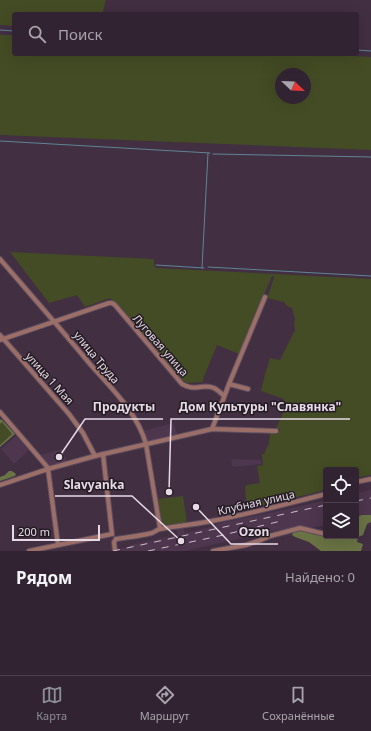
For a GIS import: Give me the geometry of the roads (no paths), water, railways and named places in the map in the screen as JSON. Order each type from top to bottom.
[{"type":"street","name":"улица Труда","points":[[0,259],[129,410],[144,437],[146,444],[160,528]]},
{"type":"street","points":[[212,429],[264,298]]},
{"type":"street","name":"Луговая улица","points":[[54,321],[112,303],[182,384],[193,388],[210,387],[216,389],[224,396]]},
{"type":"street","points":[[2,340],[54,321]]},
{"type":"street","name":"улица 1 Мая","points":[[0,335],[2,340],[69,414],[83,433],[95,456]]},
{"type":"street","points":[[229,384],[248,389]]},
{"type":"street","points":[[0,412],[48,469],[58,545]]},
{"type":"street","points":[[0,484],[95,456],[212,429],[276,431]]},
{"type":"street","points":[[103,454],[112,534],[116,539],[114,542],[115,551]]},
{"type":"street","points":[[359,481],[371,479]]},
{"type":"street","name":"Клубная улица","points":[[116,539],[152,533],[160,528],[163,529],[175,526],[206,523],[323,495]]},
{"type":"street","points":[[213,551],[246,545],[270,536],[300,528],[323,534]]},
{"type":"street","points":[[29,551],[112,534]]},
{"type":"waterway","points":[[0,30],[12,31]]},
{"type":"waterway","points":[[359,50],[371,51]]},
{"type":"waterway","points":[[0,141],[210,153]]},
{"type":"waterway","points":[[202,268],[208,153]]},
{"type":"waterway","points":[[213,154],[371,157]]},
{"type":"waterway","points":[[156,265],[204,268]]},
{"type":"waterway","points":[[208,267],[371,276]]},
{"type":"railway","points":[[359,500],[371,498]]},
{"type":"railway","points":[[113,551],[323,506]]},
{"type":"railway","points":[[148,551],[281,521]]},
{"type":"place","name":"Продукты","points":[[59,457]]},
{"type":"place","name":"Дом Культуры \"Славянка\"","points":[[169,492]]},
{"type":"place","name":"Ozon","points":[[196,507]]},
{"type":"place","name":"Slavyanka","points":[[181,541]]}]
